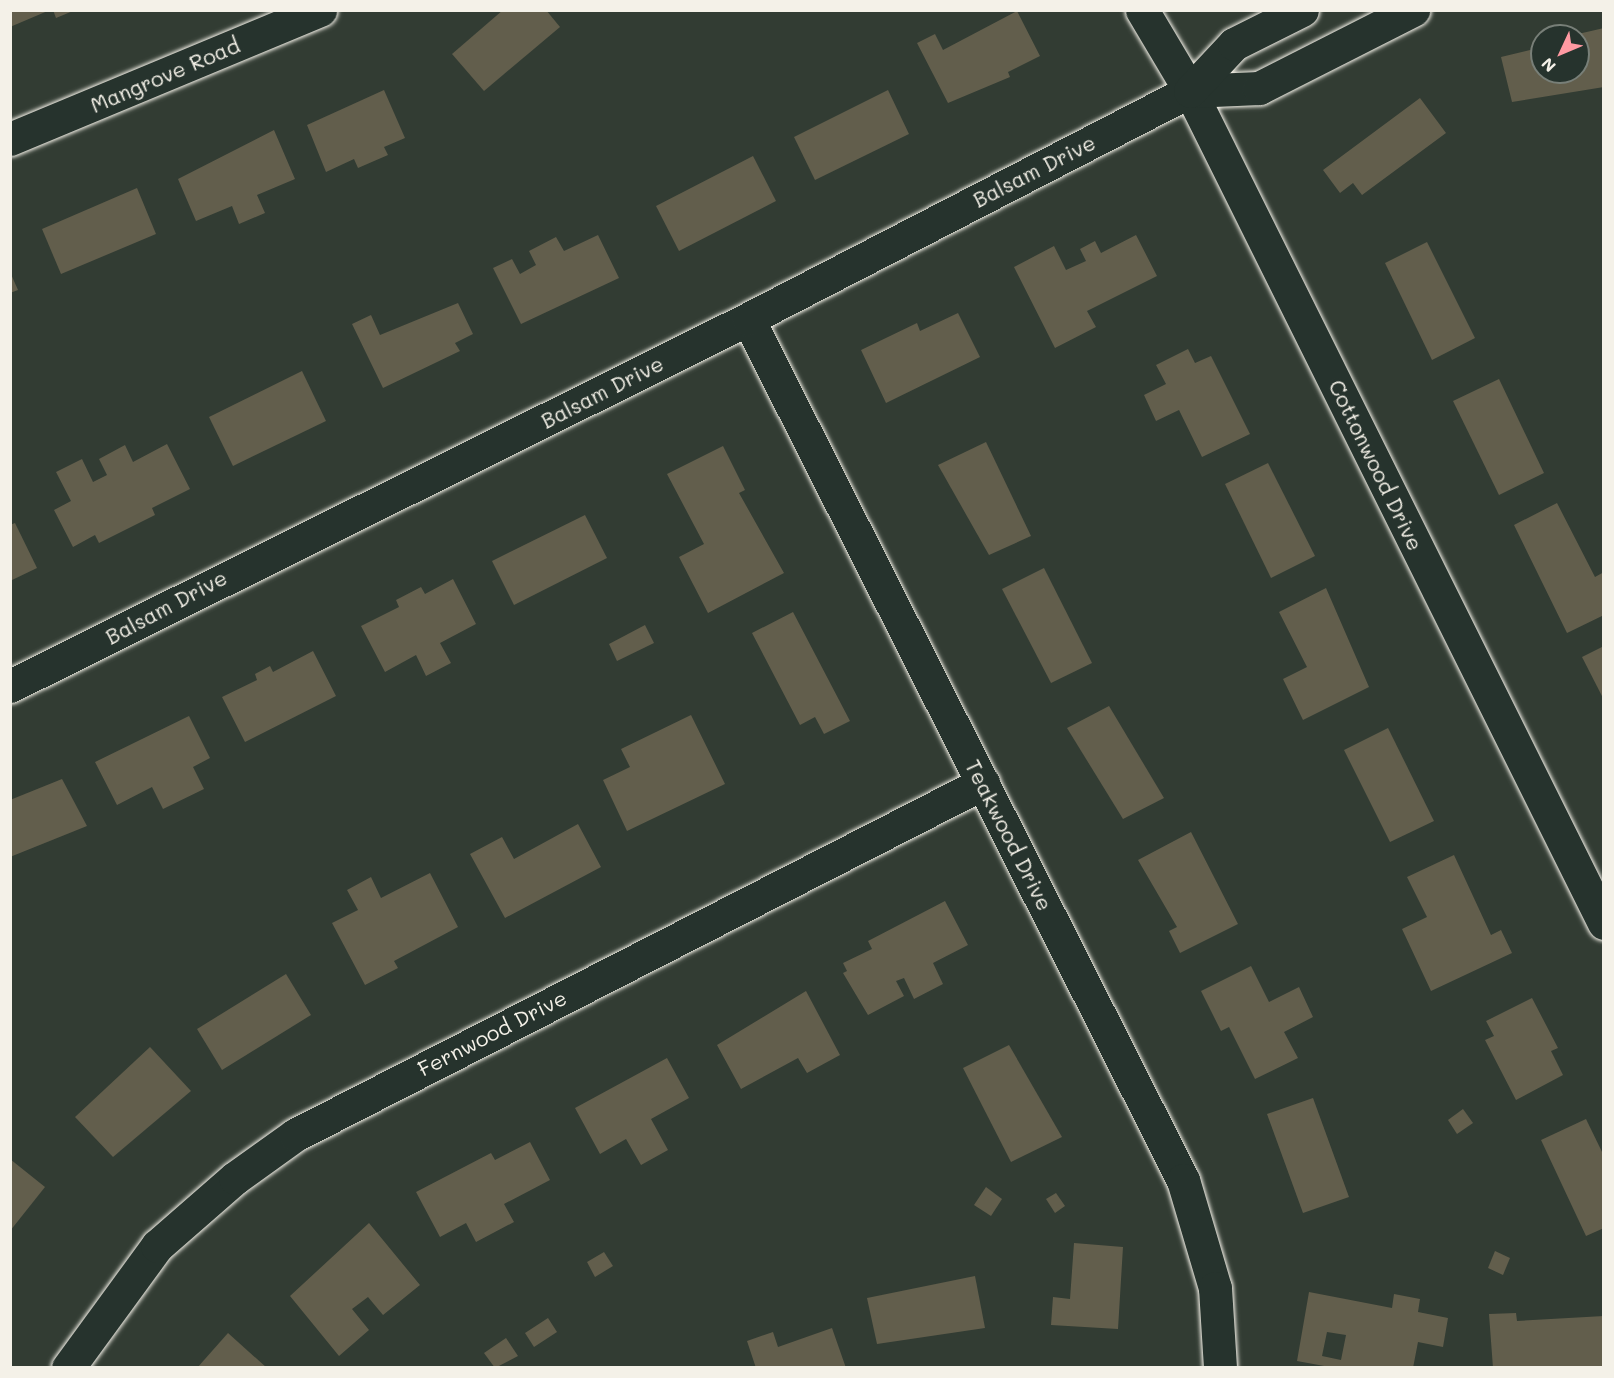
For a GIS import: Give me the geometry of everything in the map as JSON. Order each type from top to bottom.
[{"type":"street","name":"Mangrove Road","points":[[10,139],[320,10]]},
{"type":"street","name":"Cottonwood Drive","points":[[1142,10],[1190,90],[1604,922]]},
{"type":"street","name":"Balsam Drive","points":[[10,686],[748,319],[1190,90],[1234,44],[1302,10]]},
{"type":"street","name":"Balsam Drive","points":[[1190,90],[1259,87],[1413,10]]},
{"type":"street","name":"Teakwood Drive","points":[[748,319],[1184,1180],[1215,1288],[1220,1368]]},
{"type":"street","name":"Fernwood Drive","points":[[68,1368],[158,1246],[234,1178],[295,1135],[983,783]]},
{"type":"building","points":[[10,10],[50,10],[10,27]]},
{"type":"building","points":[[53,10],[73,10],[73,11],[56,18]]},
{"type":"building","points":[[503,10],[546,10],[560,27],[484,91],[452,54]]},
{"type":"building","points":[[1017,11],[1040,56],[1008,72],[1010,77],[948,103],[917,43],[935,34],[943,50]]},
{"type":"building","points":[[1604,28],[1604,87],[1512,102],[1501,57],[1530,50],[1530,84],[1590,84],[1590,31]]},
{"type":"building","points":[[384,90],[405,138],[384,147],[388,155],[358,168],[354,159],[326,172],[307,125]]},
{"type":"building","points":[[888,90],[909,134],[815,180],[794,137]]},
{"type":"building","points":[[1420,98],[1446,133],[1362,195],[1353,183],[1340,193],[1323,170]]},
{"type":"building","points":[[274,130],[295,179],[257,195],[265,213],[239,224],[232,206],[196,221],[178,179]]},
{"type":"building","points":[[753,156],[776,201],[679,251],[656,206]]},
{"type":"building","points":[[137,188],[156,234],[61,274],[42,229]]},
{"type":"building","points":[[598,235],[619,278],[521,324],[493,268],[512,259],[520,274],[536,265],[529,251],[556,237],[564,251]]},
{"type":"building","points":[[1136,235],[1157,276],[1087,311],[1096,327],[1055,348],[1014,267],[1054,246],[1066,270],[1086,261],[1080,249],[1095,241],[1101,253]]},
{"type":"building","points":[[1427,242],[1475,338],[1432,360],[1385,263]]},
{"type":"building","points":[[10,272],[18,290],[10,293]]},
{"type":"building","points":[[458,303],[473,334],[455,343],[460,351],[383,388],[352,324],[371,315],[380,335]]},
{"type":"building","points":[[958,313],[980,357],[886,403],[861,350],[917,323],[920,331]]},
{"type":"building","points":[[1188,349],[1195,363],[1211,356],[1250,434],[1202,457],[1179,410],[1156,421],[1144,395],[1166,384],[1156,365]]},
{"type":"building","points":[[302,371],[326,421],[233,466],[209,417]]},
{"type":"building","points":[[1499,379],[1544,473],[1499,495],[1453,401]]},
{"type":"building","points":[[986,442],[1031,536],[989,555],[938,465]]},
{"type":"building","points":[[167,444],[190,489],[152,508],[155,515],[99,543],[95,535],[73,547],[54,510],[71,501],[56,472],[82,459],[93,482],[107,475],[99,459],[125,445],[133,462]]},
{"type":"building","points":[[723,446],[745,490],[739,493],[784,573],[708,613],[679,557],[704,544],[667,474]]},
{"type":"building","points":[[1268,463],[1315,556],[1271,578],[1225,484]]},
{"type":"building","points":[[1557,503],[1595,577],[1604,572],[1604,615],[1567,633],[1514,525]]},
{"type":"building","points":[[585,515],[607,558],[514,605],[492,561]]},
{"type":"building","points":[[15,523],[37,568],[10,581],[10,525]]},
{"type":"building","points":[[1044,568],[1092,663],[1051,683],[1002,589]]},
{"type":"building","points":[[453,579],[476,624],[440,643],[451,663],[426,676],[416,655],[385,672],[361,626],[399,607],[396,600],[421,587],[425,594]]},
{"type":"building","points":[[1326,588],[1369,687],[1303,720],[1283,679],[1307,667],[1279,612]]},
{"type":"building","points":[[793,612],[850,721],[824,734],[815,717],[800,725],[752,633]]},
{"type":"building","points":[[645,625],[654,643],[617,661],[609,644]]},
{"type":"building","points":[[1604,646],[1604,700],[1582,657]]},
{"type":"building","points":[[313,651],[336,696],[245,742],[222,697],[257,680],[255,674],[270,666],[273,672]]},
{"type":"building","points":[[1109,706],[1164,798],[1123,819],[1067,728]]},
{"type":"building","points":[[691,715],[725,784],[627,831],[603,780],[630,767],[621,749]]},
{"type":"building","points":[[189,716],[210,758],[193,767],[204,789],[163,809],[152,787],[117,805],[95,762]]},
{"type":"building","points":[[1388,728],[1434,821],[1390,842],[1344,750]]},
{"type":"building","points":[[62,779],[87,826],[10,857],[10,800]]},
{"type":"building","points":[[578,824],[601,867],[505,918],[470,854],[502,837],[514,859]]},
{"type":"building","points":[[1191,832],[1238,924],[1180,953],[1169,931],[1177,927],[1138,860]]},
{"type":"building","points":[[1454,855],[1491,935],[1501,930],[1512,953],[1431,991],[1402,929],[1427,917],[1407,877]]},
{"type":"building","points":[[430,873],[458,927],[394,961],[398,968],[365,985],[332,923],[358,910],[347,890],[371,877],[381,898]]},
{"type":"building","points":[[945,901],[968,945],[933,963],[943,984],[914,999],[904,978],[896,981],[904,996],[868,1015],[843,973],[847,971],[843,963],[872,949],[868,941]]},
{"type":"building","points":[[1251,966],[1269,1002],[1299,987],[1313,1017],[1284,1032],[1298,1058],[1255,1079],[1229,1027],[1221,1031],[1201,991]]},
{"type":"building","points":[[286,974],[311,1015],[222,1070],[197,1029]]},
{"type":"building","points":[[806,991],[840,1055],[807,1073],[798,1058],[741,1089],[717,1045]]},
{"type":"building","points":[[1532,998],[1558,1048],[1551,1051],[1563,1075],[1516,1100],[1485,1040],[1494,1036],[1486,1021]]},
{"type":"building","points":[[1009,1045],[1062,1137],[1011,1162],[963,1068]]},
{"type":"building","points":[[150,1047],[191,1091],[113,1157],[75,1117]]},
{"type":"building","points":[[667,1058],[689,1098],[651,1119],[668,1150],[641,1165],[626,1139],[600,1154],[575,1108]]},
{"type":"building","points":[[1313,1098],[1349,1197],[1303,1213],[1267,1114]]},
{"type":"building","points":[[1463,1109],[1473,1123],[1457,1134],[1448,1120]]},
{"type":"building","points":[[1586,1119],[1604,1156],[1604,1228],[1586,1236],[1541,1140]]},
{"type":"building","points":[[530,1142],[550,1180],[504,1204],[514,1222],[476,1242],[466,1223],[440,1237],[416,1192],[491,1153],[495,1160]]},
{"type":"building","points":[[10,1159],[45,1187],[10,1231]]},
{"type":"building","points":[[986,1187],[1002,1199],[991,1216],[974,1205]]},
{"type":"building","points":[[1056,1193],[1065,1206],[1055,1213],[1046,1199]]},
{"type":"building","points":[[369,1223],[420,1285],[383,1315],[368,1297],[352,1309],[369,1330],[339,1356],[290,1296]]},
{"type":"building","points":[[1074,1243],[1123,1247],[1118,1329],[1051,1325],[1053,1297],[1070,1299]]},
{"type":"building","points":[[1495,1251],[1510,1258],[1503,1275],[1488,1268]]},
{"type":"building","points":[[604,1252],[613,1266],[595,1277],[587,1262]]},
{"type":"building","points":[[975,1276],[985,1328],[877,1344],[867,1298]]},
{"type":"building","points":[[1309,1292],[1392,1308],[1394,1294],[1420,1299],[1418,1312],[1448,1318],[1443,1347],[1418,1342],[1413,1368],[1335,1368],[1297,1361]],"holes":[[[1327,1332],[1346,1335],[1341,1360],[1322,1356]]]},
{"type":"building","points":[[1516,1313],[1517,1321],[1604,1316],[1604,1368],[1493,1368],[1489,1314]]},
{"type":"building","points":[[548,1318],[557,1332],[534,1347],[525,1333]]},
{"type":"building","points":[[832,1328],[846,1368],[756,1368],[747,1341],[773,1332],[778,1347]]},
{"type":"building","points":[[228,1333],[267,1368],[197,1368]]},
{"type":"building","points":[[506,1338],[518,1356],[495,1368],[484,1353]]}]
